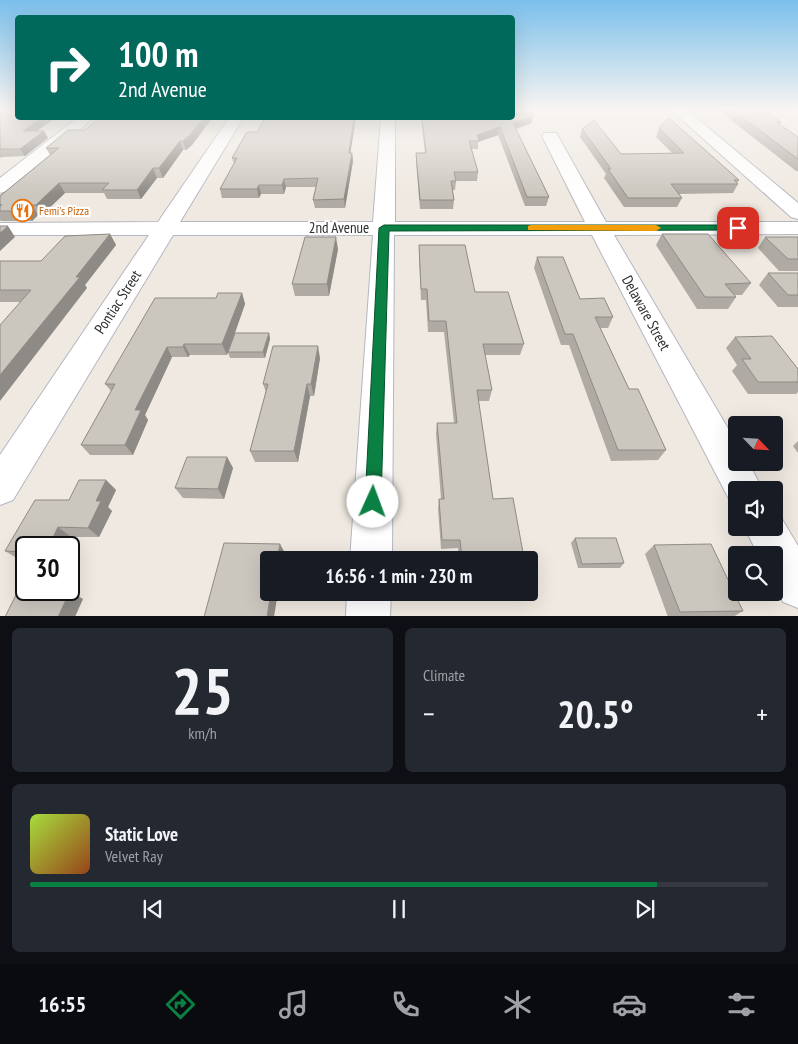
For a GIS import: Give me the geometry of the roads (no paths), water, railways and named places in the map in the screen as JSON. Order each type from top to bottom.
[{"type":"street","points":[[0,187],[61,138]]},
{"type":"street","name":"Pontiac Street","points":[[0,487],[223,138]]},
{"type":"street","points":[[371,551],[387,138]]},
{"type":"street","name":"Delaware Street","points":[[551,138],[598,228],[739,481]]},
{"type":"street","points":[[710,138],[798,213]]},
{"type":"street","name":"2nd Avenue","points":[[0,229],[798,228]]},
{"type":"street","points":[[769,536],[798,587]]},
{"type":"street","points":[[368,616],[369,601]]},
{"type":"place","name":"Femi's Pizza","points":[[23,211]]}]
